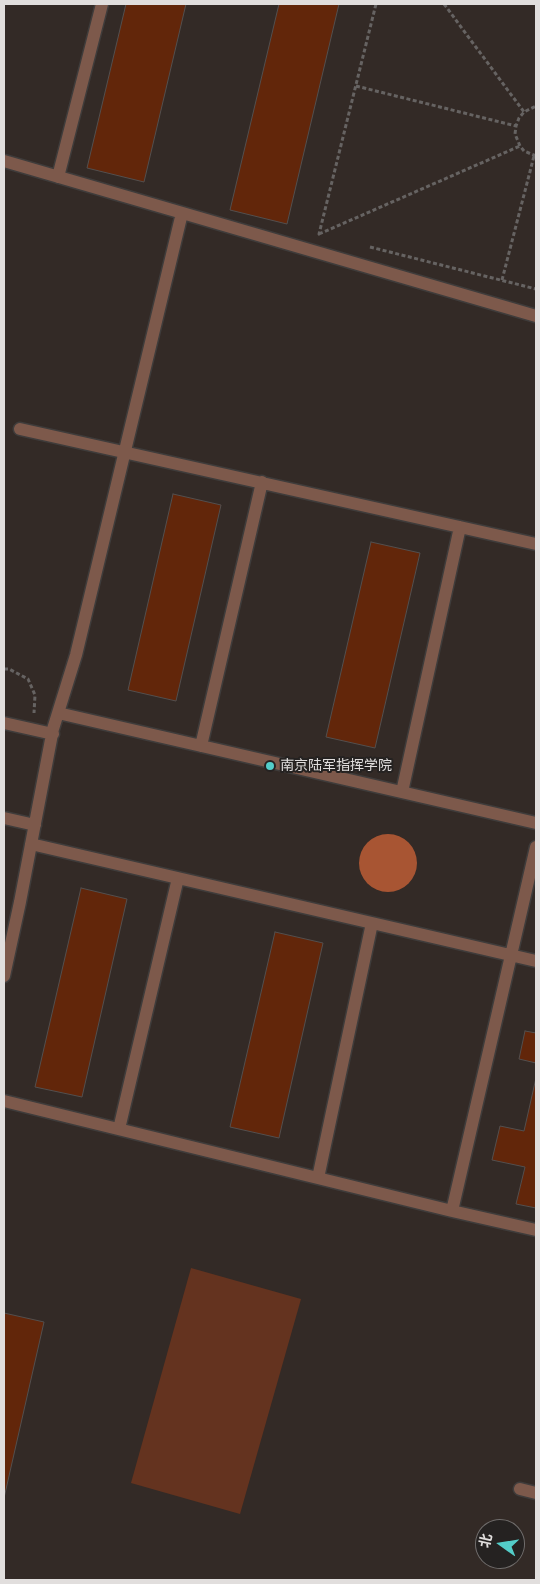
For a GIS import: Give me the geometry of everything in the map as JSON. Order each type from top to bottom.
[{"type":"lane","points":[[58,177],[102,4]]},
{"type":"lane","points":[[4,161],[536,316]]},
{"type":"lane","points":[[4,976],[53,734],[76,655],[182,213]]},
{"type":"lane","points":[[20,429],[536,544]]},
{"type":"lane","points":[[201,746],[262,482]]},
{"type":"lane","points":[[402,792],[460,527]]},
{"type":"lane","points":[[58,713],[536,823]]},
{"type":"lane","points":[[4,723],[53,734]]},
{"type":"lane","points":[[4,818],[35,825]]},
{"type":"lane","points":[[31,844],[536,962]]},
{"type":"lane","points":[[452,1211],[536,847]]},
{"type":"lane","points":[[119,1129],[178,878]]},
{"type":"lane","points":[[318,1178],[372,924]]},
{"type":"lane","points":[[4,1101],[536,1230]]},
{"type":"lane","points":[[520,1489],[536,1493]]},
{"type":"path","points":[[318,234],[376,4]]},
{"type":"path","points":[[444,4],[524,112]]},
{"type":"path","points":[[356,86],[516,126]]},
{"type":"path","points":[[502,280],[535,156],[524,151],[520,146],[515,134],[516,126],[524,112],[536,106]]},
{"type":"path","points":[[318,234],[520,146]]},
{"type":"path","points":[[318,234],[328,236]]},
{"type":"path","points":[[367,246],[536,289]]},
{"type":"path","points":[[4,670],[9,669],[28,679],[34,695],[34,711],[30,729]]},
{"type":"shaded area","name":"南京陆军指挥学院","points":[[4,4],[536,4],[536,1580],[4,1580]]},
{"type":"shaded area","points":[[382,834],[394,834],[409,842],[417,857],[417,869],[409,884],[394,892],[382,892],[367,884],[359,869],[359,857],[367,842]]},
{"type":"shaded area","points":[[191,1268],[301,1299],[240,1514],[131,1483]]},
{"type":"building","points":[[126,4],[186,4],[144,182],[87,168]]},
{"type":"building","points":[[279,4],[339,4],[287,224],[230,210]]},
{"type":"building","points":[[173,494],[221,505],[176,701],[128,690]]},
{"type":"building","points":[[371,542],[420,553],[375,748],[326,737]]},
{"type":"building","points":[[81,888],[127,899],[82,1097],[35,1087]]},
{"type":"building","points":[[275,932],[323,943],[279,1138],[230,1127]]},
{"type":"building","points":[[525,1031],[536,1033],[536,1063],[519,1059]]},
{"type":"building","points":[[536,1078],[536,1208],[516,1204],[525,1167],[492,1160],[500,1126],[524,1131]]},
{"type":"building","points":[[4,1313],[44,1322],[4,1498]]},
{"type":"place","name":"南京陆军指挥学院","points":[[270,766]]}]
